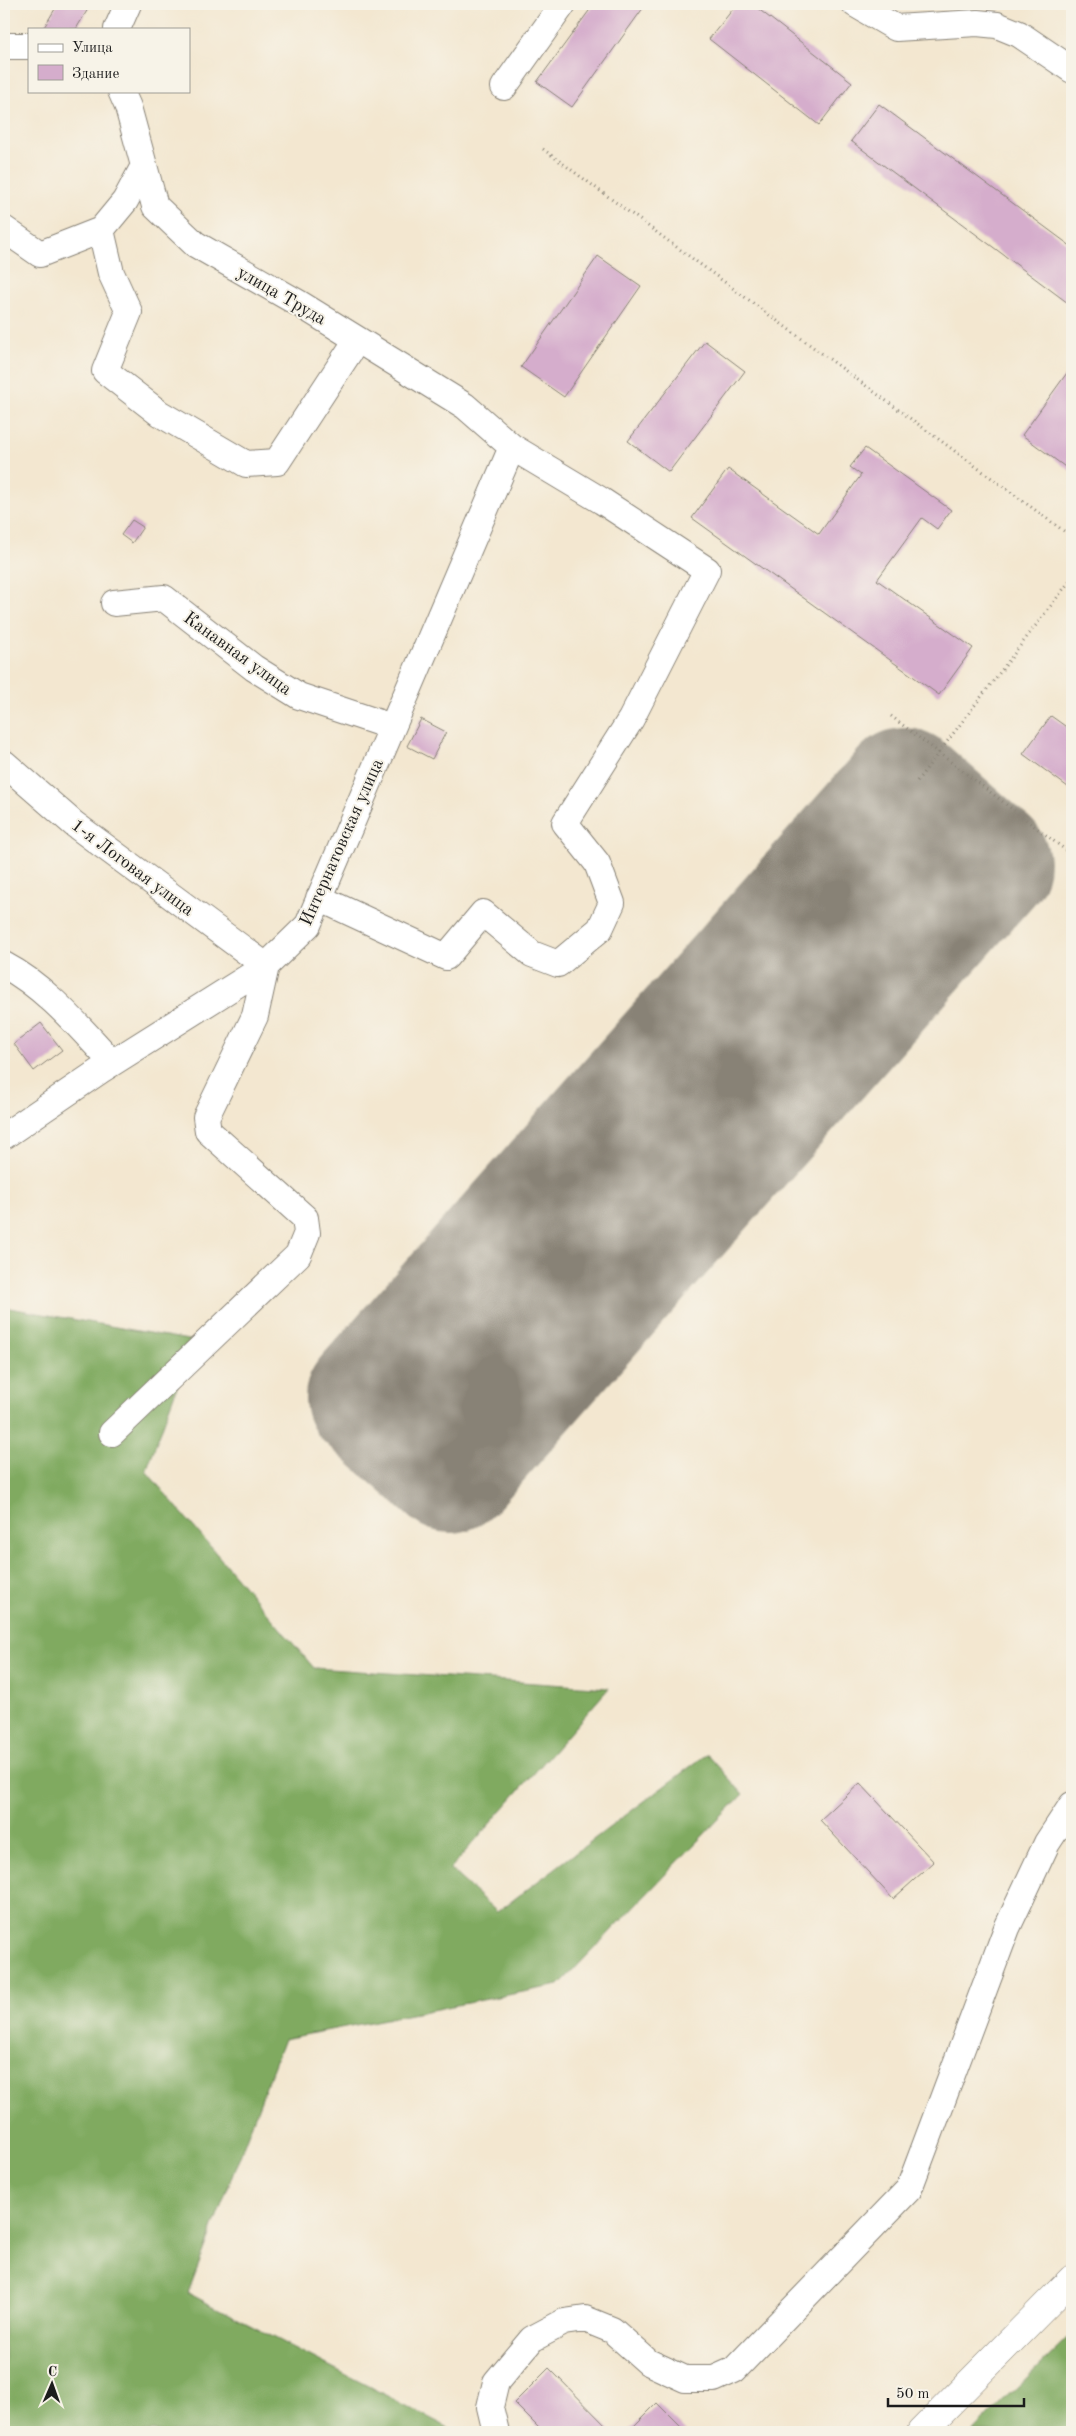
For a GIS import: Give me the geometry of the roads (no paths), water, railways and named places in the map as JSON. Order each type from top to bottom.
[{"type":"main road","points":[[921,2432],[1072,2279]]},
{"type":"street","points":[[118,28],[128,4]]},
{"type":"street","points":[[504,87],[563,4]]},
{"type":"street","points":[[856,4],[896,28],[977,23],[996,25],[1019,34],[1072,70]]},
{"type":"street","points":[[4,46],[28,46]]},
{"type":"street","name":"улица Труда","points":[[121,92],[128,107],[154,206],[195,244],[465,406],[512,447],[602,501],[706,570],[631,718],[566,823],[597,863],[612,902],[600,929],[558,964],[532,954],[483,914],[446,957],[320,898]]},
{"type":"street","points":[[4,229],[40,254],[101,230],[125,201],[144,166]]},
{"type":"street","points":[[101,230],[111,273],[129,312],[105,371],[159,413],[246,464],[277,462],[357,340]]},
{"type":"street","name":"Интернатовская улица","points":[[4,1136],[112,1062],[266,966],[308,925],[512,447]]},
{"type":"street","name":"Канавная улица","points":[[114,603],[164,598],[254,668],[299,696],[392,727]]},
{"type":"street","name":"1-я Логовая улица","points":[[4,763],[74,824],[266,966]]},
{"type":"street","points":[[4,965],[22,974],[73,1021],[112,1062]]},
{"type":"street","points":[[112,1433],[298,1255],[307,1233],[305,1218],[208,1131],[206,1117],[255,1016],[266,966]]},
{"type":"street","points":[[496,2432],[490,2407],[496,2382],[532,2339],[564,2322],[586,2319],[612,2330],[648,2362],[684,2379],[714,2379],[734,2370],[909,2189],[1007,1928],[1047,1843],[1072,1805]]}]
